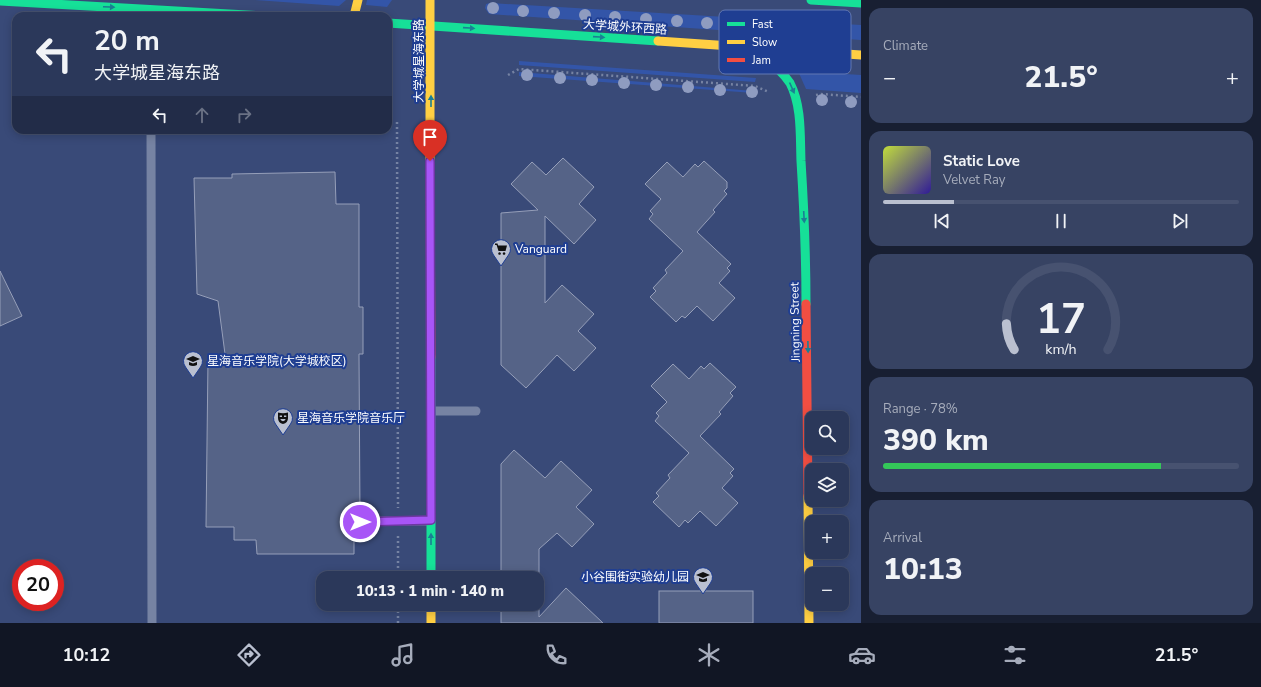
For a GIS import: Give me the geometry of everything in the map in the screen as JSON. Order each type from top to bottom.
[{"type":"main road","points":[[355,12],[358,0]]},
{"type":"main road","name":"大学城星海东路","points":[[430,0],[431,571]]},
{"type":"main road","points":[[811,0],[861,4]]},
{"type":"main road","points":[[0,2],[176,12]]},
{"type":"main road","name":"大学城外环西路","points":[[392,23],[719,45]]},
{"type":"main road","name":"大学城外环西路","points":[[851,55],[861,56]]},
{"type":"main road","name":"Jingning Street","points":[[782,74],[790,84],[798,107],[806,248],[809,623]]},
{"type":"main road","points":[[431,611],[431,623]]},
{"type":"lane","points":[[90,6],[92,12]]},
{"type":"lane","points":[[151,134],[152,623]]},
{"type":"lane","points":[[431,411],[476,411]]},
{"type":"lane","points":[[360,522],[431,520]]},
{"type":"path","points":[[508,75],[519,69],[535,70],[755,86],[774,94]]},
{"type":"path","points":[[815,96],[821,94],[861,97]]},
{"type":"path","points":[[397,122],[398,511]]},
{"type":"path","points":[[398,531],[398,571]]},
{"type":"path","points":[[398,611],[398,623]]},
{"type":"shaded area","points":[[255,0],[346,0],[339,6]]},
{"type":"shaded area","points":[[367,0],[392,0],[387,7],[366,5]]},
{"type":"shaded area","points":[[490,3],[719,17],[719,30],[489,14],[485,8],[486,4]]},
{"type":"shaded area","points":[[851,24],[861,25],[861,40],[851,39]]},
{"type":"shaded area","points":[[519,61],[756,78],[755,82],[519,65]]},
{"type":"shaded area","points":[[519,72],[754,91],[754,93],[519,76]]},
{"type":"shaded area","points":[[799,74],[861,75],[861,93],[806,89]]},
{"type":"building","points":[[563,158],[594,187],[579,204],[596,220],[574,244],[545,216],[545,303],[562,285],[594,314],[578,331],[596,348],[574,371],[557,355],[526,388],[501,365],[501,213],[538,210],[511,184],[532,162],[546,175]]},
{"type":"building","points":[[704,161],[727,182],[727,188],[724,191],[727,194],[713,210],[715,212],[697,232],[731,264],[727,268],[730,271],[719,283],[735,298],[713,321],[697,306],[685,318],[682,316],[676,322],[650,297],[656,291],[653,288],[667,273],[665,270],[683,251],[649,219],[653,214],[650,211],[661,199],[645,184],[667,162],[683,177],[695,164],[698,167]]},
{"type":"building","name":"星海音乐学院音乐厅","points":[[335,172],[336,204],[359,204],[359,307],[363,307],[363,354],[359,354],[360,515],[355,518],[354,521],[360,527],[360,531],[354,532],[354,554],[257,554],[256,540],[234,540],[234,527],[206,527],[208,359],[225,354],[218,301],[197,294],[194,178],[232,178],[232,174]]},
{"type":"building","points":[[0,271],[22,316],[0,326]]},
{"type":"building","points":[[710,363],[736,387],[730,393],[733,396],[719,412],[721,414],[700,436],[734,469],[730,473],[733,476],[722,488],[738,503],[716,526],[700,511],[688,523],[685,520],[679,527],[653,502],[659,496],[656,493],[670,478],[668,475],[689,453],[655,421],[659,416],[656,413],[667,402],[651,386],[673,364],[689,379],[701,366],[704,369]]},
{"type":"building","points":[[514,450],[545,478],[561,461],[592,490],[576,507],[594,524],[572,547],[557,533],[539,549],[539,571],[501,571],[501,464]]},
{"type":"building","points":[[566,588],[603,623],[501,623],[501,611],[539,611],[539,617]]},
{"type":"building","points":[[659,591],[753,591],[753,623],[659,623]]},
{"type":"traffic: fast","points":[[811,0],[861,3]]},
{"type":"traffic: fast","points":[[0,1],[194,12]]},
{"type":"traffic: fast","points":[[392,23],[658,41]]},
{"type":"traffic: fast","points":[[783,74],[790,83],[797,101],[805,232],[806,304]]},
{"type":"traffic: fast","points":[[431,357],[431,571]]},
{"type":"traffic: slow","points":[[355,12],[358,0]]},
{"type":"traffic: slow","points":[[430,0],[430,174]]},
{"type":"traffic: slow","points":[[658,41],[719,45]]},
{"type":"traffic: slow","points":[[851,54],[861,55]]},
{"type":"traffic: slow","points":[[808,507],[809,623]]},
{"type":"traffic: slow","points":[[431,611],[431,623]]},
{"type":"traffic: jam","points":[[430,174],[431,357]]},
{"type":"traffic: jam","points":[[806,304],[808,463]]},
{"type":"place","name":"Vanguard","points":[[501,266]]},
{"type":"place","name":"星海音乐学院(大学城校区)","points":[[193,378]]},
{"type":"place","name":"星海音乐学院音乐厅","points":[[283,435]]},
{"type":"place","name":"小谷围街实验幼儿园","points":[[703,594]]},
{"type":"route","points":[[360,522],[431,520],[430,161]]}]
